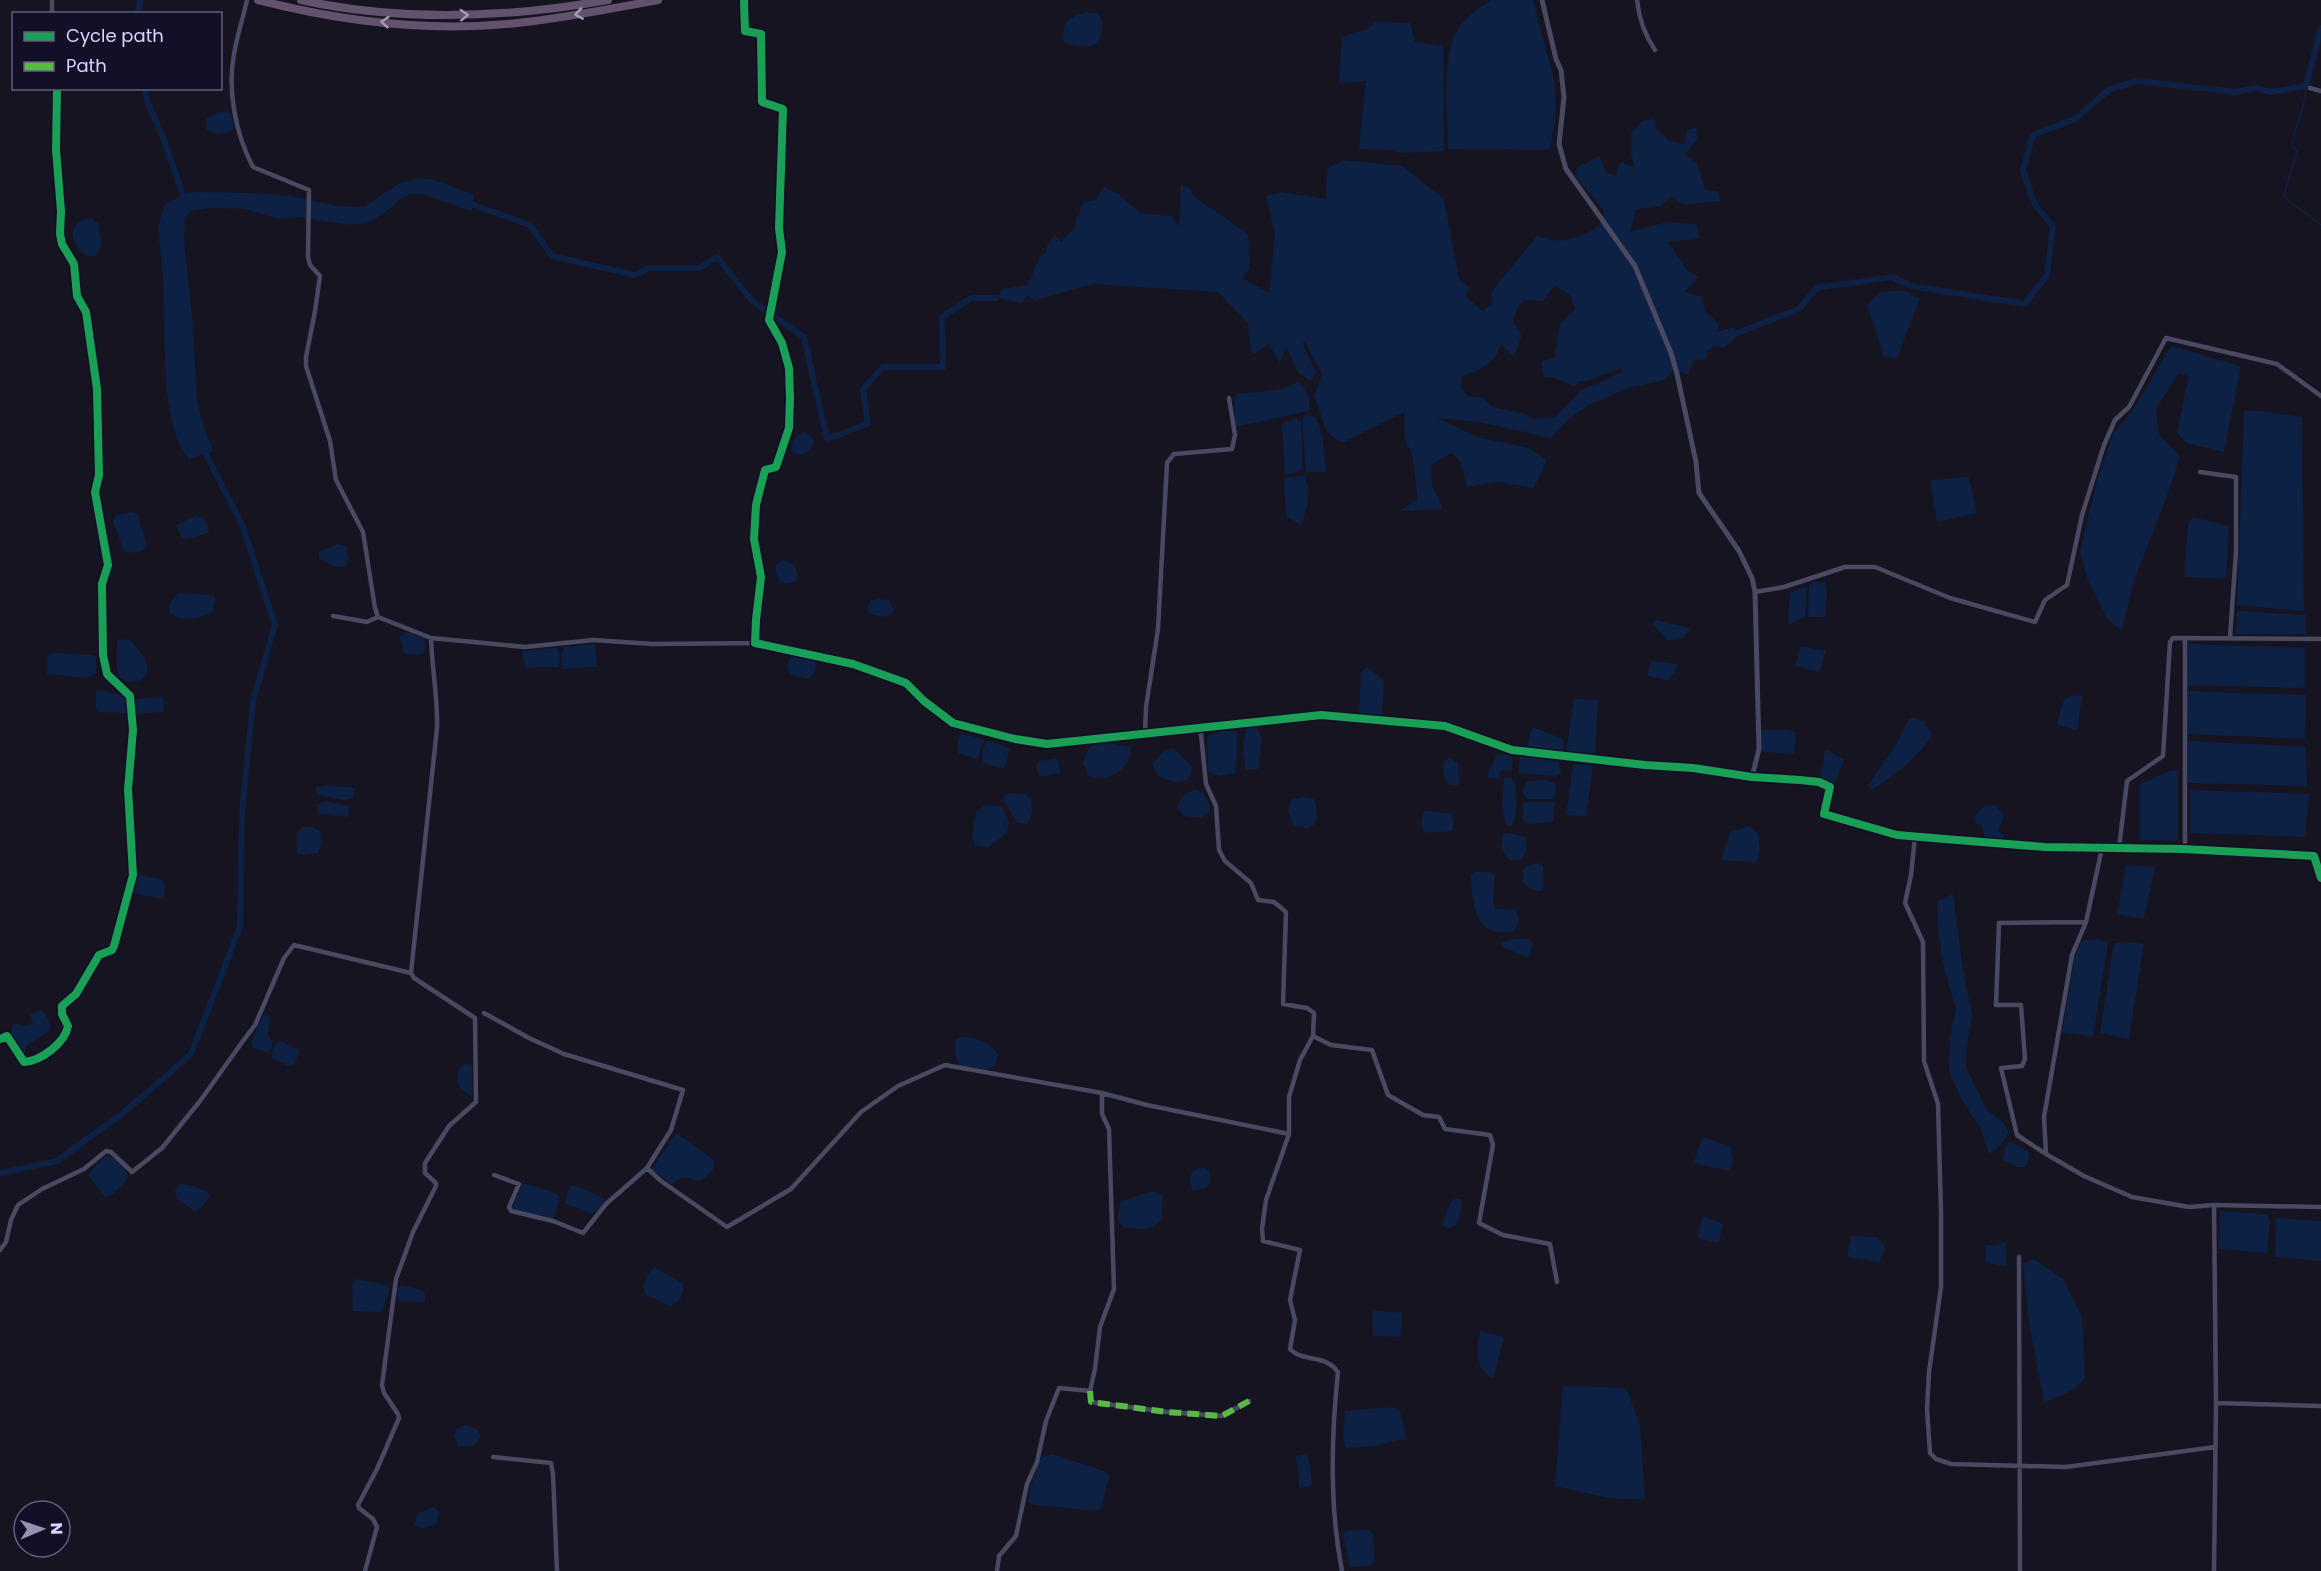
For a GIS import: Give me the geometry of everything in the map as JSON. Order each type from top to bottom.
[{"type":"highway","points":[[258,0],[357,20],[425,26],[525,22],[658,0]]},
{"type":"highway","points":[[301,0],[394,14],[456,16],[522,12],[608,0]]},
{"type":"street","points":[[247,0],[233,56],[232,75],[238,124],[245,152],[253,168],[309,190],[308,256],[310,264],[320,276],[306,366],[330,441],[336,480],[363,532],[378,617]]},
{"type":"street","points":[[744,0],[745,31],[761,34],[762,102],[783,109],[779,228],[782,252],[768,321],[782,343],[789,368],[789,428],[776,467],[765,470],[756,506],[754,539],[761,577],[755,643]]},
{"type":"street","points":[[1542,0],[1556,59],[1561,70],[1564,97],[1559,144],[1566,169],[1635,266],[1671,353],[1677,374],[1696,462],[1699,493],[1739,550],[1752,578],[1755,592],[1759,749],[1752,777]]},
{"type":"street","points":[[1637,0],[1639,16],[1646,36],[1655,50]]},
{"type":"street","points":[[2310,88],[2321,91]]},
{"type":"street","points":[[0,1039],[7,1036],[24,1062],[44,1054],[62,1040],[68,1026],[62,1014],[62,1006],[76,994],[99,955],[114,946],[133,875],[128,789],[133,729],[130,696],[107,674],[103,655],[102,584],[108,565],[95,492],[99,476],[97,389],[86,312],[77,296],[74,264],[62,244],[60,234],[62,211],[56,150],[57,90]]},
{"type":"street","points":[[1755,592],[1784,587],[1845,567],[1875,567],[1950,598],[2034,622],[2045,600],[2067,585],[2082,515],[2104,445],[2115,420],[2129,407],[2166,338],[2277,364],[2321,396]]},
{"type":"street","points":[[1145,733],[1158,629],[1167,463],[1174,454],[1232,449],[1235,435],[1229,398]]},
{"type":"street","points":[[2200,472],[2236,477],[2236,552],[2230,637]]},
{"type":"street","points":[[333,616],[367,622],[378,617],[431,638],[525,647],[593,640],[653,644],[755,643],[853,664],[906,683],[924,701],[953,723],[1015,739],[1047,744],[1320,715],[1445,726],[1512,750],[1645,765],[1694,768],[1752,777],[1819,782],[1830,787],[1824,814],[1897,835],[2045,848],[2183,849],[2314,856],[2321,878]]},
{"type":"street","points":[[365,1571],[377,1527],[373,1519],[358,1505],[377,1469],[399,1418],[384,1393],[382,1385],[396,1280],[413,1232],[436,1186],[425,1173],[425,1163],[449,1126],[476,1102],[475,1018],[414,978],[411,973],[437,728],[431,638]]},
{"type":"street","points":[[2119,848],[2127,781],[2163,756],[2170,642],[2173,638],[2321,639]]},
{"type":"street","points":[[2183,849],[2185,845],[2185,638]]},
{"type":"street","points":[[1201,734],[1206,784],[1216,806],[1219,850],[1225,861],[1251,883],[1258,900],[1274,902],[1286,912],[1283,1004],[1312,1010],[1314,1013],[1313,1036],[1300,1060],[1289,1097],[1289,1134],[1266,1200],[1262,1229],[1263,1241],[1300,1250],[1290,1300],[1294,1320],[1290,1349],[1295,1355],[1321,1359],[1332,1365],[1338,1372],[1333,1420],[1333,1506],[1342,1571]]},
{"type":"street","points":[[1915,837],[1905,903],[1923,942],[1924,1061],[1938,1104],[1941,1212],[1941,1287],[1929,1372],[1927,1409],[1930,1453],[1936,1459],[1952,1464],[2066,1467],[2215,1447]]},
{"type":"street","points":[[2046,1154],[2044,1117],[2072,956],[2086,922],[2102,848]]},
{"type":"street","points":[[2086,922],[1999,922],[1996,1005],[2021,1005],[2025,1059],[2022,1066],[2001,1068],[2017,1135],[2084,1176],[2132,1197],[2189,1208],[2214,1205],[2321,1207]]},
{"type":"street","points":[[0,1250],[6,1242],[15,1210],[33,1194],[84,1169],[106,1150],[132,1172],[162,1148],[200,1101],[255,1025],[284,958],[294,945],[411,973]]},
{"type":"street","points":[[484,1013],[564,1054],[683,1090],[671,1130],[647,1168],[606,1203],[583,1233],[553,1221],[511,1211],[509,1207],[519,1184],[494,1175]]},
{"type":"street","points":[[1313,1036],[1331,1045],[1372,1050],[1388,1095],[1423,1115],[1439,1117],[1445,1129],[1490,1135],[1493,1145],[1479,1223],[1503,1235],[1550,1244],[1557,1282]]},
{"type":"street","points":[[647,1168],[661,1181],[727,1227],[791,1189],[861,1112],[898,1086],[945,1065],[1102,1093],[1147,1105],[1289,1134]]},
{"type":"street","points":[[1102,1093],[1102,1114],[1108,1129],[1114,1289],[1100,1327],[1090,1391],[1091,1401],[1202,1416],[1222,1416],[1236,1409],[1243,1402],[1249,1401]]},
{"type":"street","points":[[2214,1205],[2216,1403],[2214,1571]]},
{"type":"street","points":[[2019,1257],[2020,1571]]},
{"type":"street","points":[[997,1571],[999,1556],[1016,1536],[1027,1484],[1037,1462],[1046,1421],[1059,1388],[1090,1391]]},
{"type":"street","points":[[2216,1403],[2321,1406]]},
{"type":"street","points":[[493,1457],[551,1463],[556,1571]]},
{"type":"water","points":[[1492,0],[1533,0],[1554,79],[1556,114],[1550,150],[1448,149],[1447,71],[1452,41],[1464,21],[1477,9]]},
{"type":"water","points":[[1087,12],[1098,13],[1102,21],[1102,33],[1097,44],[1086,47],[1064,43],[1065,26],[1076,15]]},
{"type":"water","points":[[1375,22],[1410,23],[1415,42],[1443,46],[1444,151],[1402,153],[1392,150],[1359,149],[1366,81],[1339,84],[1342,37],[1368,29]]},
{"type":"water","points":[[225,111],[231,114],[234,126],[231,131],[218,134],[207,130],[205,124],[207,118]]},
{"type":"water","points":[[1655,118],[1656,128],[1669,141],[1685,144],[1687,130],[1696,128],[1697,140],[1685,154],[1697,164],[1705,190],[1717,191],[1721,201],[1683,205],[1671,196],[1661,206],[1636,209],[1630,232],[1667,222],[1696,224],[1700,238],[1668,242],[1687,270],[1699,277],[1684,292],[1702,297],[1705,311],[1719,324],[1717,332],[1735,327],[1735,339],[1724,348],[1715,346],[1708,350],[1706,359],[1694,360],[1688,374],[1673,370],[1665,380],[1628,388],[1589,405],[1569,419],[1551,438],[1479,422],[1437,418],[1477,437],[1529,448],[1547,460],[1534,488],[1498,482],[1467,487],[1461,463],[1452,453],[1431,465],[1432,485],[1443,509],[1400,511],[1418,499],[1412,453],[1405,440],[1404,412],[1342,443],[1327,432],[1314,396],[1322,374],[1303,339],[1316,373],[1310,381],[1299,373],[1286,347],[1280,363],[1269,344],[1256,353],[1251,353],[1248,323],[1218,292],[1093,284],[1036,300],[1027,295],[1022,303],[996,298],[1003,289],[1028,285],[1040,257],[1047,252],[1047,246],[1055,235],[1061,242],[1073,230],[1083,202],[1096,200],[1103,187],[1118,194],[1140,213],[1172,216],[1178,226],[1181,185],[1191,189],[1193,196],[1248,234],[1250,268],[1242,278],[1269,293],[1275,234],[1266,196],[1281,192],[1326,199],[1327,169],[1344,160],[1402,166],[1444,199],[1459,279],[1469,287],[1465,296],[1483,311],[1492,304],[1492,291],[1537,236],[1566,240],[1585,234],[1598,226],[1604,216],[1603,210],[1577,178],[1576,168],[1599,156],[1606,172],[1615,176],[1621,162],[1635,168],[1631,153],[1631,132],[1643,121]],"holes":[[[1555,285],[1569,294],[1575,310],[1560,323],[1555,358],[1541,361],[1544,377],[1554,378],[1574,386],[1579,381],[1587,381],[1621,368],[1623,372],[1582,390],[1555,417],[1532,419],[1526,414],[1492,407],[1482,397],[1467,396],[1461,388],[1462,376],[1491,361],[1499,351],[1501,344],[1514,357],[1522,334],[1513,323],[1519,305],[1529,300],[1543,301]]]},
{"type":"water","points":[[418,178],[435,180],[474,195],[472,211],[428,195],[409,194],[370,222],[349,225],[300,217],[282,219],[244,209],[208,208],[191,211],[185,219],[184,241],[192,314],[197,399],[213,451],[189,460],[179,444],[171,419],[166,388],[163,278],[158,227],[165,204],[189,192],[292,196],[337,206],[364,207],[398,184]]},
{"type":"water","points":[[91,218],[98,223],[102,245],[95,256],[86,256],[76,245],[73,234],[77,224]]},
{"type":"water","points":[[1903,290],[1920,299],[1897,358],[1884,356],[1867,305],[1879,293]]},
{"type":"water","points":[[2171,346],[2241,366],[2224,452],[2186,443],[2177,432],[2189,375],[2178,374],[2156,409],[2159,435],[2180,456],[2133,584],[2122,630],[2108,620],[2088,581],[2080,552],[2097,480],[2113,434],[2132,411]]},
{"type":"water","points":[[1299,382],[1308,395],[1309,411],[1235,427],[1234,397],[1237,394],[1276,390]]},
{"type":"water","points":[[2244,411],[2302,417],[2304,611],[2237,605]]},
{"type":"water","points":[[1306,415],[1315,417],[1320,430],[1326,470],[1324,472],[1306,472],[1302,419]]},
{"type":"water","points":[[1294,419],[1301,421],[1303,470],[1285,475],[1282,425]]},
{"type":"water","points":[[806,432],[814,441],[809,451],[803,455],[793,453],[791,444],[797,435]]},
{"type":"water","points":[[1304,476],[1308,487],[1308,500],[1301,525],[1286,516],[1284,480],[1286,477]]},
{"type":"water","points":[[1969,477],[1977,513],[1937,522],[1930,480]]},
{"type":"water","points":[[131,512],[138,514],[147,546],[137,553],[124,551],[113,522],[115,516]]},
{"type":"water","points":[[196,516],[203,518],[209,527],[208,533],[187,539],[182,538],[176,525]]},
{"type":"water","points":[[2193,517],[2229,526],[2226,579],[2184,577],[2188,524]]},
{"type":"water","points":[[338,544],[347,547],[349,562],[345,567],[332,566],[319,558],[319,552]]},
{"type":"water","points":[[783,560],[795,565],[798,576],[795,582],[786,584],[777,576],[776,564]]},
{"type":"water","points":[[1815,582],[1825,582],[1827,596],[1825,617],[1808,617],[1809,586]]},
{"type":"water","points":[[1807,587],[1805,617],[1788,625],[1790,592]]},
{"type":"water","points":[[180,593],[213,595],[215,598],[213,610],[197,618],[179,618],[169,612],[173,598]]},
{"type":"water","points":[[889,600],[893,613],[883,617],[871,614],[867,608],[870,601]]},
{"type":"water","points":[[2237,611],[2306,615],[2306,634],[2236,634]]},
{"type":"water","points":[[1656,620],[1690,628],[1690,630],[1683,638],[1667,640],[1652,623]]},
{"type":"water","points":[[406,632],[424,638],[426,646],[424,653],[419,655],[404,653],[400,636]]},
{"type":"water","points":[[119,639],[130,640],[145,659],[147,672],[138,681],[128,682],[120,678],[117,668]]},
{"type":"water","points":[[595,644],[597,667],[562,669],[564,647]]},
{"type":"water","points":[[2188,644],[2305,648],[2305,688],[2187,685]]},
{"type":"water","points":[[1801,646],[1826,651],[1819,672],[1795,666]]},
{"type":"water","points":[[557,648],[559,667],[525,668],[522,653],[524,651]]},
{"type":"water","points":[[52,653],[94,655],[96,673],[85,678],[47,674],[47,657]]},
{"type":"water","points":[[792,655],[810,657],[817,665],[810,679],[790,675],[787,665]]},
{"type":"water","points":[[1651,661],[1677,664],[1674,673],[1667,680],[1647,676]]},
{"type":"water","points":[[1367,667],[1383,679],[1380,716],[1359,715],[1361,672]]},
{"type":"water","points":[[96,691],[124,696],[125,713],[99,712],[96,707]]},
{"type":"water","points":[[2186,691],[2306,695],[2305,739],[2188,734]]},
{"type":"water","points":[[2073,695],[2082,696],[2077,731],[2057,724],[2063,700]]},
{"type":"water","points":[[161,697],[164,699],[163,712],[137,714],[135,703],[137,699]]},
{"type":"water","points":[[1574,699],[1598,700],[1595,757],[1566,753]]},
{"type":"water","points":[[1913,717],[1923,722],[1932,733],[1928,741],[1906,764],[1872,790],[1868,785],[1895,747],[1908,720]]},
{"type":"water","points":[[1257,726],[1262,739],[1258,769],[1246,770],[1243,751],[1246,729]]},
{"type":"water","points":[[1532,727],[1564,739],[1563,753],[1527,748]]},
{"type":"water","points":[[1760,730],[1789,730],[1796,733],[1794,754],[1760,752]]},
{"type":"water","points":[[1222,731],[1237,732],[1237,758],[1235,773],[1219,776],[1208,771],[1207,737]]},
{"type":"water","points":[[961,734],[984,740],[977,759],[958,753],[957,743]]},
{"type":"water","points":[[987,741],[1010,748],[1004,769],[982,763]]},
{"type":"water","points":[[2188,741],[2306,747],[2307,786],[2188,783]]},
{"type":"water","points":[[1108,743],[1131,747],[1130,757],[1125,767],[1104,778],[1088,775],[1083,763],[1089,748]]},
{"type":"water","points":[[1173,748],[1193,767],[1188,780],[1175,782],[1159,777],[1152,765],[1164,750]]},
{"type":"water","points":[[1827,750],[1844,760],[1834,784],[1820,781]]},
{"type":"water","points":[[1497,754],[1513,758],[1512,769],[1500,771],[1499,779],[1488,778],[1488,773]]},
{"type":"water","points":[[1520,755],[1559,762],[1561,772],[1556,776],[1518,773]]},
{"type":"water","points":[[1055,758],[1058,761],[1060,773],[1039,777],[1036,766],[1039,761]]},
{"type":"water","points":[[1449,758],[1458,763],[1459,786],[1449,785],[1443,773],[1444,761]]},
{"type":"water","points":[[1573,764],[1593,766],[1586,816],[1566,815]]},
{"type":"water","points":[[2172,770],[2178,771],[2178,841],[2140,840],[2140,784]]},
{"type":"water","points":[[1510,777],[1515,782],[1516,805],[1514,822],[1508,826],[1503,815],[1502,803],[1504,778]]},
{"type":"water","points":[[1526,781],[1553,782],[1556,786],[1552,799],[1528,799],[1523,794]]},
{"type":"water","points":[[327,785],[355,788],[353,798],[344,800],[319,795],[315,790],[317,787]]},
{"type":"water","points":[[1195,789],[1203,794],[1210,804],[1208,812],[1201,818],[1184,816],[1177,807],[1184,795]]},
{"type":"water","points":[[2190,790],[2309,794],[2305,837],[2190,833]]},
{"type":"water","points":[[1006,793],[1025,794],[1031,799],[1032,811],[1028,824],[1018,823],[1003,799]]},
{"type":"water","points":[[1302,797],[1314,799],[1317,811],[1315,824],[1308,828],[1294,826],[1288,811],[1291,800]]},
{"type":"water","points":[[324,801],[349,806],[348,817],[318,813],[317,805]]},
{"type":"water","points":[[1554,802],[1554,821],[1531,824],[1523,821],[1523,804]]},
{"type":"water","points":[[985,805],[1002,806],[1009,823],[1006,834],[987,848],[975,845],[972,836],[976,812]]},
{"type":"water","points":[[1986,805],[1995,805],[2004,815],[1998,831],[2004,835],[2002,839],[1985,838],[1982,826],[1975,823],[1974,816]]},
{"type":"water","points":[[1426,811],[1451,813],[1454,821],[1452,831],[1424,833],[1421,821]]},
{"type":"water","points":[[1749,826],[1758,833],[1760,849],[1757,862],[1721,860],[1730,832]]},
{"type":"water","points":[[303,827],[313,827],[321,832],[321,845],[318,853],[305,855],[297,853],[297,832]]},
{"type":"water","points":[[1503,834],[1526,837],[1526,853],[1521,860],[1509,860],[1501,849]]},
{"type":"water","points":[[1538,863],[1543,866],[1543,890],[1536,891],[1523,882],[1523,870],[1529,865]]},
{"type":"water","points":[[2126,865],[2155,867],[2144,919],[2117,914]]},
{"type":"water","points":[[1474,872],[1491,872],[1495,876],[1493,901],[1495,908],[1515,910],[1518,921],[1513,932],[1490,930],[1478,918],[1470,876]]},
{"type":"water","points":[[139,875],[161,879],[165,885],[164,897],[161,899],[134,893],[132,887],[135,877]]},
{"type":"water","points":[[1953,894],[1972,1015],[1966,1050],[1966,1068],[1987,1110],[2003,1122],[2009,1133],[2000,1146],[1989,1154],[1981,1129],[1963,1102],[1949,1071],[1950,1037],[1956,1008],[1945,973],[1938,930],[1937,902]]},
{"type":"water","points":[[1529,939],[1532,943],[1530,956],[1527,957],[1500,946],[1502,942]]},
{"type":"water","points":[[2083,940],[2100,940],[2108,943],[2093,1037],[2062,1032],[2075,956]]},
{"type":"water","points":[[2114,943],[2144,944],[2129,1039],[2100,1033]]},
{"type":"water","points":[[40,1010],[48,1019],[49,1031],[26,1046],[25,1052],[21,1054],[12,1035],[12,1026],[17,1023],[25,1026],[31,1025],[33,1023],[30,1014]]},
{"type":"water","points":[[263,1015],[270,1017],[268,1037],[272,1041],[272,1047],[268,1052],[253,1048],[251,1043]]},
{"type":"water","points":[[962,1036],[978,1040],[991,1047],[998,1055],[996,1064],[987,1070],[959,1065],[955,1055],[955,1040]]},
{"type":"water","points":[[279,1040],[300,1050],[294,1065],[288,1066],[272,1058],[271,1052]]},
{"type":"water","points":[[464,1063],[472,1065],[472,1096],[463,1090],[458,1082],[458,1072]]},
{"type":"water","points":[[676,1133],[713,1159],[714,1168],[703,1179],[678,1179],[671,1184],[652,1169]]},
{"type":"water","points":[[1703,1137],[1731,1147],[1733,1162],[1729,1171],[1693,1163]]},
{"type":"water","points":[[2009,1141],[2029,1152],[2029,1159],[2025,1167],[2017,1167],[2003,1160],[2005,1147]]},
{"type":"water","points":[[105,1156],[119,1163],[128,1176],[126,1182],[108,1198],[88,1175]]},
{"type":"water","points":[[1199,1168],[1209,1171],[1211,1183],[1205,1188],[1192,1191],[1191,1172]]},
{"type":"water","points":[[523,1183],[553,1192],[560,1197],[555,1216],[550,1218],[512,1209]]},
{"type":"water","points":[[181,1184],[197,1187],[209,1193],[210,1196],[200,1209],[194,1211],[177,1199],[175,1189]]},
{"type":"water","points":[[574,1185],[605,1199],[600,1208],[592,1214],[564,1203],[570,1187]]},
{"type":"water","points":[[1153,1191],[1163,1196],[1161,1221],[1149,1229],[1124,1228],[1117,1218],[1121,1201]]},
{"type":"water","points":[[1462,1199],[1461,1210],[1456,1226],[1448,1228],[1443,1226],[1443,1222],[1451,1201]]},
{"type":"water","points":[[2220,1211],[2267,1214],[2270,1222],[2267,1253],[2219,1249]]},
{"type":"water","points":[[1703,1216],[1723,1224],[1719,1243],[1697,1238]]},
{"type":"water","points":[[2276,1218],[2321,1221],[2321,1261],[2275,1257]]},
{"type":"water","points":[[1851,1236],[1878,1237],[1885,1248],[1880,1262],[1847,1257]]},
{"type":"water","points":[[2005,1242],[2007,1267],[1986,1262],[1985,1245],[1996,1246]]},
{"type":"water","points":[[2034,1259],[2063,1279],[2082,1317],[2085,1377],[2077,1388],[2044,1403],[2028,1315],[2023,1263]]},
{"type":"water","points":[[654,1267],[682,1283],[681,1296],[671,1306],[646,1295],[644,1291],[644,1284]]},
{"type":"water","points":[[356,1279],[387,1285],[389,1292],[382,1312],[353,1311],[352,1285]]},
{"type":"water","points":[[401,1285],[422,1290],[425,1293],[425,1302],[398,1301],[397,1288]]},
{"type":"water","points":[[1372,1310],[1402,1313],[1401,1337],[1373,1336]]},
{"type":"water","points":[[1480,1331],[1504,1337],[1493,1379],[1486,1374],[1479,1363],[1477,1352]]},
{"type":"water","points":[[1563,1386],[1626,1388],[1640,1424],[1645,1500],[1609,1498],[1555,1486]]},
{"type":"water","points":[[1392,1407],[1400,1410],[1406,1437],[1374,1446],[1345,1448],[1343,1436],[1345,1411]]},
{"type":"water","points":[[466,1425],[478,1430],[480,1437],[474,1446],[458,1446],[454,1435],[457,1428]]},
{"type":"water","points":[[1051,1454],[1108,1473],[1101,1508],[1097,1511],[1034,1505],[1028,1502],[1040,1459]]},
{"type":"water","points":[[1308,1454],[1312,1483],[1309,1487],[1299,1488],[1298,1465],[1295,1456]]},
{"type":"water","points":[[434,1507],[439,1512],[437,1522],[423,1528],[414,1525],[418,1513]]},
{"type":"water","points":[[1367,1530],[1373,1533],[1375,1562],[1369,1566],[1350,1567],[1343,1533]]},
{"type":"waterway","points":[[138,12],[141,0]]},
{"type":"waterway","points":[[1735,334],[1799,309],[1816,288],[1892,277],[1911,286],[2025,304],[2047,275],[2053,227],[2034,203],[2023,170],[2033,135],[2075,119],[2110,89],[2138,81],[2235,92],[2256,88],[2271,92],[2306,86],[2321,28]]},
{"type":"waterway","points":[[2306,86],[2306,94],[2293,139],[2292,147],[2297,151],[2284,194],[2286,199],[2321,225]]},
{"type":"waterway","points":[[145,90],[148,104],[163,137],[185,201]]},
{"type":"waterway","points":[[465,202],[530,225],[552,256],[635,275],[648,268],[700,268],[717,257],[752,301],[804,337],[827,439],[868,424],[863,389],[883,367],[943,367],[942,317],[971,298],[996,298]]},
{"type":"waterway","points":[[0,1173],[57,1161],[127,1110],[191,1054],[240,927],[242,813],[253,701],[275,625],[243,527],[202,446]]},
{"type":"marked path","points":[[1090,1391],[1091,1402],[1167,1412],[1222,1416],[1249,1401]]},
{"type":"cycle path","points":[[744,0],[745,31],[761,34],[762,102],[783,109],[779,228],[782,252],[769,320],[782,343],[789,368],[790,398],[789,428],[776,467],[765,470],[756,505],[754,539],[761,577],[755,643],[853,664],[906,683],[924,701],[953,723],[1015,739],[1047,744],[1321,715],[1445,726],[1512,750],[1693,768],[1752,777],[1819,782],[1830,787],[1824,814],[1897,835],[2045,847],[2183,849],[2314,856],[2321,878]]},
{"type":"cycle path","points":[[0,1039],[7,1036],[24,1062],[45,1055],[62,1039],[68,1026],[62,1014],[62,1006],[76,994],[99,955],[112,950],[133,875],[128,789],[133,730],[130,696],[107,674],[103,655],[102,584],[108,565],[95,492],[99,475],[97,389],[86,312],[77,296],[74,264],[62,244],[60,234],[61,211],[56,150],[57,90]]}]
